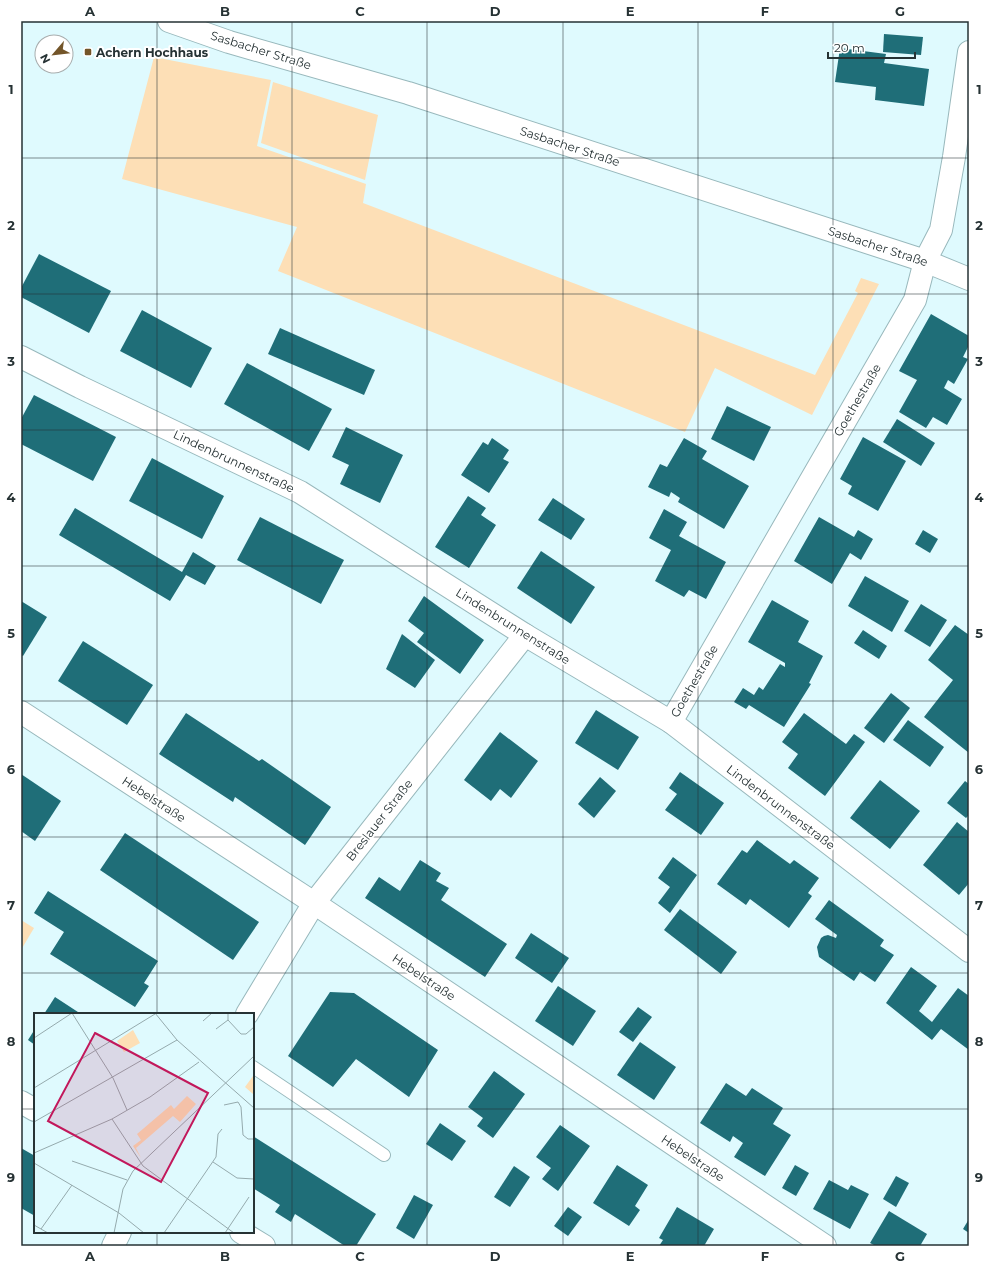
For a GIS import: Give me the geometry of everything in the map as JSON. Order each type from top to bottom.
[{"type":"street","name":"Sasbacher Straße","points":[[169,21],[229,42],[408,93],[925,261],[969,279]]},
{"type":"street","name":"Goethestraße","points":[[671,722],[915,300],[925,261],[941,230],[954,157],[969,52]]},
{"type":"street","name":"Lindenbrunnenstraße","points":[[21,357],[80,387],[300,492],[525,635],[671,722],[969,951]]},
{"type":"street","name":"Breslauer Straße","points":[[248,1013],[314,903],[525,635]]},
{"type":"street","name":"Hebelstraße","points":[[21,712],[314,903],[825,1246]]},
{"type":"street","points":[[21,1102],[34,1109]]},
{"type":"street","points":[[113,1246],[120,1233]]},
{"type":"street","points":[[243,1233],[264,1246]]},
{"type":"lane","points":[[254,1068],[384,1155]]},
{"type":"shaded area","points":[[154,57],[271,80],[257,146],[366,184],[363,203],[815,375],[858,293],[855,291],[861,278],[879,284],[812,415],[715,368],[685,432],[278,271],[297,227],[122,179]]},
{"type":"shaded area","points":[[273,82],[378,115],[365,180],[261,143]]},
{"type":"shaded area","points":[[21,920],[34,928],[21,950]]},
{"type":"building","points":[[884,34],[923,37],[921,55],[883,52]]},
{"type":"building","points":[[840,48],[886,54],[884,63],[929,69],[924,106],[875,100],[876,87],[835,82]]},
{"type":"building","points":[[39,254],[111,291],[89,333],[21,297],[21,288]]},
{"type":"building","points":[[142,310],[212,348],[191,388],[120,351]]},
{"type":"building","points":[[931,314],[969,336],[969,345],[963,357],[968,359],[954,384],[948,380],[944,388],[962,399],[947,425],[933,417],[926,428],[899,412],[917,380],[899,371]]},
{"type":"building","points":[[280,328],[375,370],[364,395],[268,354]]},
{"type":"building","points":[[247,363],[332,409],[309,451],[224,404]]},
{"type":"building","points":[[34,395],[116,437],[93,481],[21,444],[21,419]]},
{"type":"building","points":[[727,406],[771,427],[754,461],[711,439]]},
{"type":"building","points":[[897,419],[935,443],[921,466],[883,442]]},
{"type":"building","points":[[346,427],[403,455],[380,503],[340,484],[349,465],[332,457]]},
{"type":"building","points":[[863,437],[906,461],[878,511],[848,494],[852,486],[840,479]]},
{"type":"building","points":[[492,438],[509,450],[503,459],[509,462],[489,493],[461,475],[483,442],[488,445]]},
{"type":"building","points":[[684,438],[707,451],[702,459],[749,486],[724,529],[678,502],[680,498],[671,492],[669,497],[648,487],[660,464],[667,467]]},
{"type":"building","points":[[152,458],[224,496],[202,539],[129,501]]},
{"type":"building","points":[[468,496],[486,508],[481,515],[496,525],[469,568],[435,547]]},
{"type":"building","points":[[553,498],[585,519],[571,540],[538,520]]},
{"type":"building","points":[[75,508],[182,572],[193,552],[216,566],[205,585],[186,575],[170,601],[59,535]]},
{"type":"building","points":[[664,509],[687,522],[679,536],[726,562],[706,599],[689,590],[684,597],[655,581],[671,550],[649,538]]},
{"type":"building","points":[[260,517],[344,560],[321,604],[237,560]]},
{"type":"building","points":[[819,517],[854,537],[858,530],[873,539],[861,560],[850,553],[832,584],[794,561]]},
{"type":"building","points":[[923,530],[938,539],[930,553],[915,544]]},
{"type":"building","points":[[541,551],[595,587],[571,624],[517,588]]},
{"type":"building","points":[[865,576],[909,601],[892,632],[848,606]]},
{"type":"building","points":[[424,596],[484,640],[460,674],[417,642],[424,633],[408,621]]},
{"type":"building","points":[[772,600],[809,621],[798,642],[823,656],[809,683],[811,684],[784,727],[749,705],[746,709],[734,702],[743,688],[754,695],[759,687],[763,690],[780,664],[785,667],[785,663],[748,642]]},
{"type":"building","points":[[21,601],[47,617],[23,656],[21,655]]},
{"type":"building","points":[[921,604],[947,620],[930,647],[904,631]]},
{"type":"building","points":[[955,625],[969,635],[969,753],[924,717],[953,680],[928,660]]},
{"type":"building","points":[[863,630],[887,646],[879,659],[854,643]]},
{"type":"building","points":[[402,634],[435,660],[415,688],[386,669]]},
{"type":"building","points":[[83,641],[153,685],[127,725],[58,681]]},
{"type":"building","points":[[891,693],[910,708],[884,743],[864,728]]},
{"type":"building","points":[[596,710],[639,737],[618,770],[575,743]]},
{"type":"building","points":[[186,713],[259,761],[262,759],[331,807],[305,845],[235,797],[233,802],[159,754]]},
{"type":"building","points":[[804,713],[846,744],[854,734],[865,742],[825,796],[788,768],[798,754],[782,742]]},
{"type":"building","points":[[908,720],[944,747],[930,767],[893,740]]},
{"type":"building","points":[[500,732],[538,761],[511,798],[500,789],[491,801],[464,780]]},
{"type":"building","points":[[680,772],[724,803],[701,835],[665,810],[677,794],[669,788]]},
{"type":"building","points":[[21,774],[61,801],[35,841],[21,831]]},
{"type":"building","points":[[600,777],[616,791],[594,818],[578,804]]},
{"type":"building","points":[[880,780],[920,811],[890,849],[850,818]]},
{"type":"building","points":[[965,781],[969,784],[969,815],[966,818],[947,803]]},
{"type":"building","points":[[957,822],[969,832],[969,883],[959,895],[923,865]]},
{"type":"building","points":[[125,833],[259,922],[233,960],[100,870]]},
{"type":"building","points":[[757,840],[790,864],[794,860],[819,878],[808,893],[812,896],[789,928],[750,899],[746,905],[717,884],[742,850],[747,853]]},
{"type":"building","points":[[673,857],[697,875],[670,913],[658,903],[670,887],[658,878]]},
{"type":"building","points":[[420,860],[441,873],[436,881],[449,888],[441,900],[507,944],[485,977],[365,898],[379,877],[400,891]]},
{"type":"building","points":[[48,891],[158,961],[144,983],[149,986],[135,1007],[50,954],[64,932],[34,913]]},
{"type":"building","points":[[829,900],[884,940],[880,946],[894,955],[875,982],[860,972],[854,981],[819,957],[817,947],[821,938],[828,935],[836,938],[837,935],[815,919]]},
{"type":"building","points":[[680,909],[737,952],[721,974],[664,930]]},
{"type":"building","points":[[531,933],[569,958],[552,983],[515,958]]},
{"type":"building","points":[[911,967],[937,986],[919,1011],[932,1022],[958,988],[969,996],[969,1050],[941,1029],[932,1040],[886,1003]]},
{"type":"building","points":[[558,986],[596,1011],[573,1046],[535,1021]]},
{"type":"building","points":[[330,992],[354,993],[438,1050],[409,1097],[356,1059],[333,1087],[288,1056]]},
{"type":"building","points":[[55,997],[79,1013],[45,1013]]},
{"type":"building","points":[[638,1007],[652,1017],[633,1042],[619,1032]]},
{"type":"building","points":[[34,1031],[34,1044],[28,1040]]},
{"type":"building","points":[[640,1042],[676,1067],[654,1100],[617,1075]]},
{"type":"building","points":[[494,1071],[525,1094],[493,1138],[477,1126],[483,1118],[468,1107]]},
{"type":"building","points":[[726,1083],[746,1096],[752,1088],[783,1108],[773,1124],[791,1135],[765,1176],[734,1157],[743,1143],[733,1136],[730,1142],[700,1123]]},
{"type":"building","points":[[440,1123],[466,1141],[452,1161],[426,1144]]},
{"type":"building","points":[[560,1125],[590,1146],[558,1191],[542,1179],[551,1168],[536,1157]]},
{"type":"building","points":[[254,1137],[376,1214],[356,1246],[345,1246],[295,1214],[291,1222],[275,1212],[280,1205],[254,1189]]},
{"type":"building","points":[[21,1148],[34,1155],[34,1215],[21,1208]]},
{"type":"building","points":[[617,1165],[648,1185],[635,1206],[640,1210],[629,1226],[593,1203]]},
{"type":"building","points":[[795,1165],[809,1173],[796,1196],[782,1188]]},
{"type":"building","points":[[514,1166],[530,1177],[510,1207],[494,1197]]},
{"type":"building","points":[[896,1176],[909,1183],[896,1207],[883,1199]]},
{"type":"building","points":[[829,1180],[848,1190],[851,1185],[869,1194],[850,1229],[813,1209]]},
{"type":"building","points":[[414,1195],[433,1205],[414,1239],[396,1228]]},
{"type":"building","points":[[568,1207],[582,1217],[568,1236],[554,1226]]},
{"type":"building","points":[[677,1207],[714,1229],[704,1246],[659,1246],[663,1240],[659,1238]]},
{"type":"building","points":[[889,1211],[927,1234],[920,1246],[876,1246],[870,1243]]},
{"type":"building","points":[[969,1219],[969,1233],[963,1229]]},
{"type":"place","name":"Achern Hochhaus","points":[[88,52]]}]
